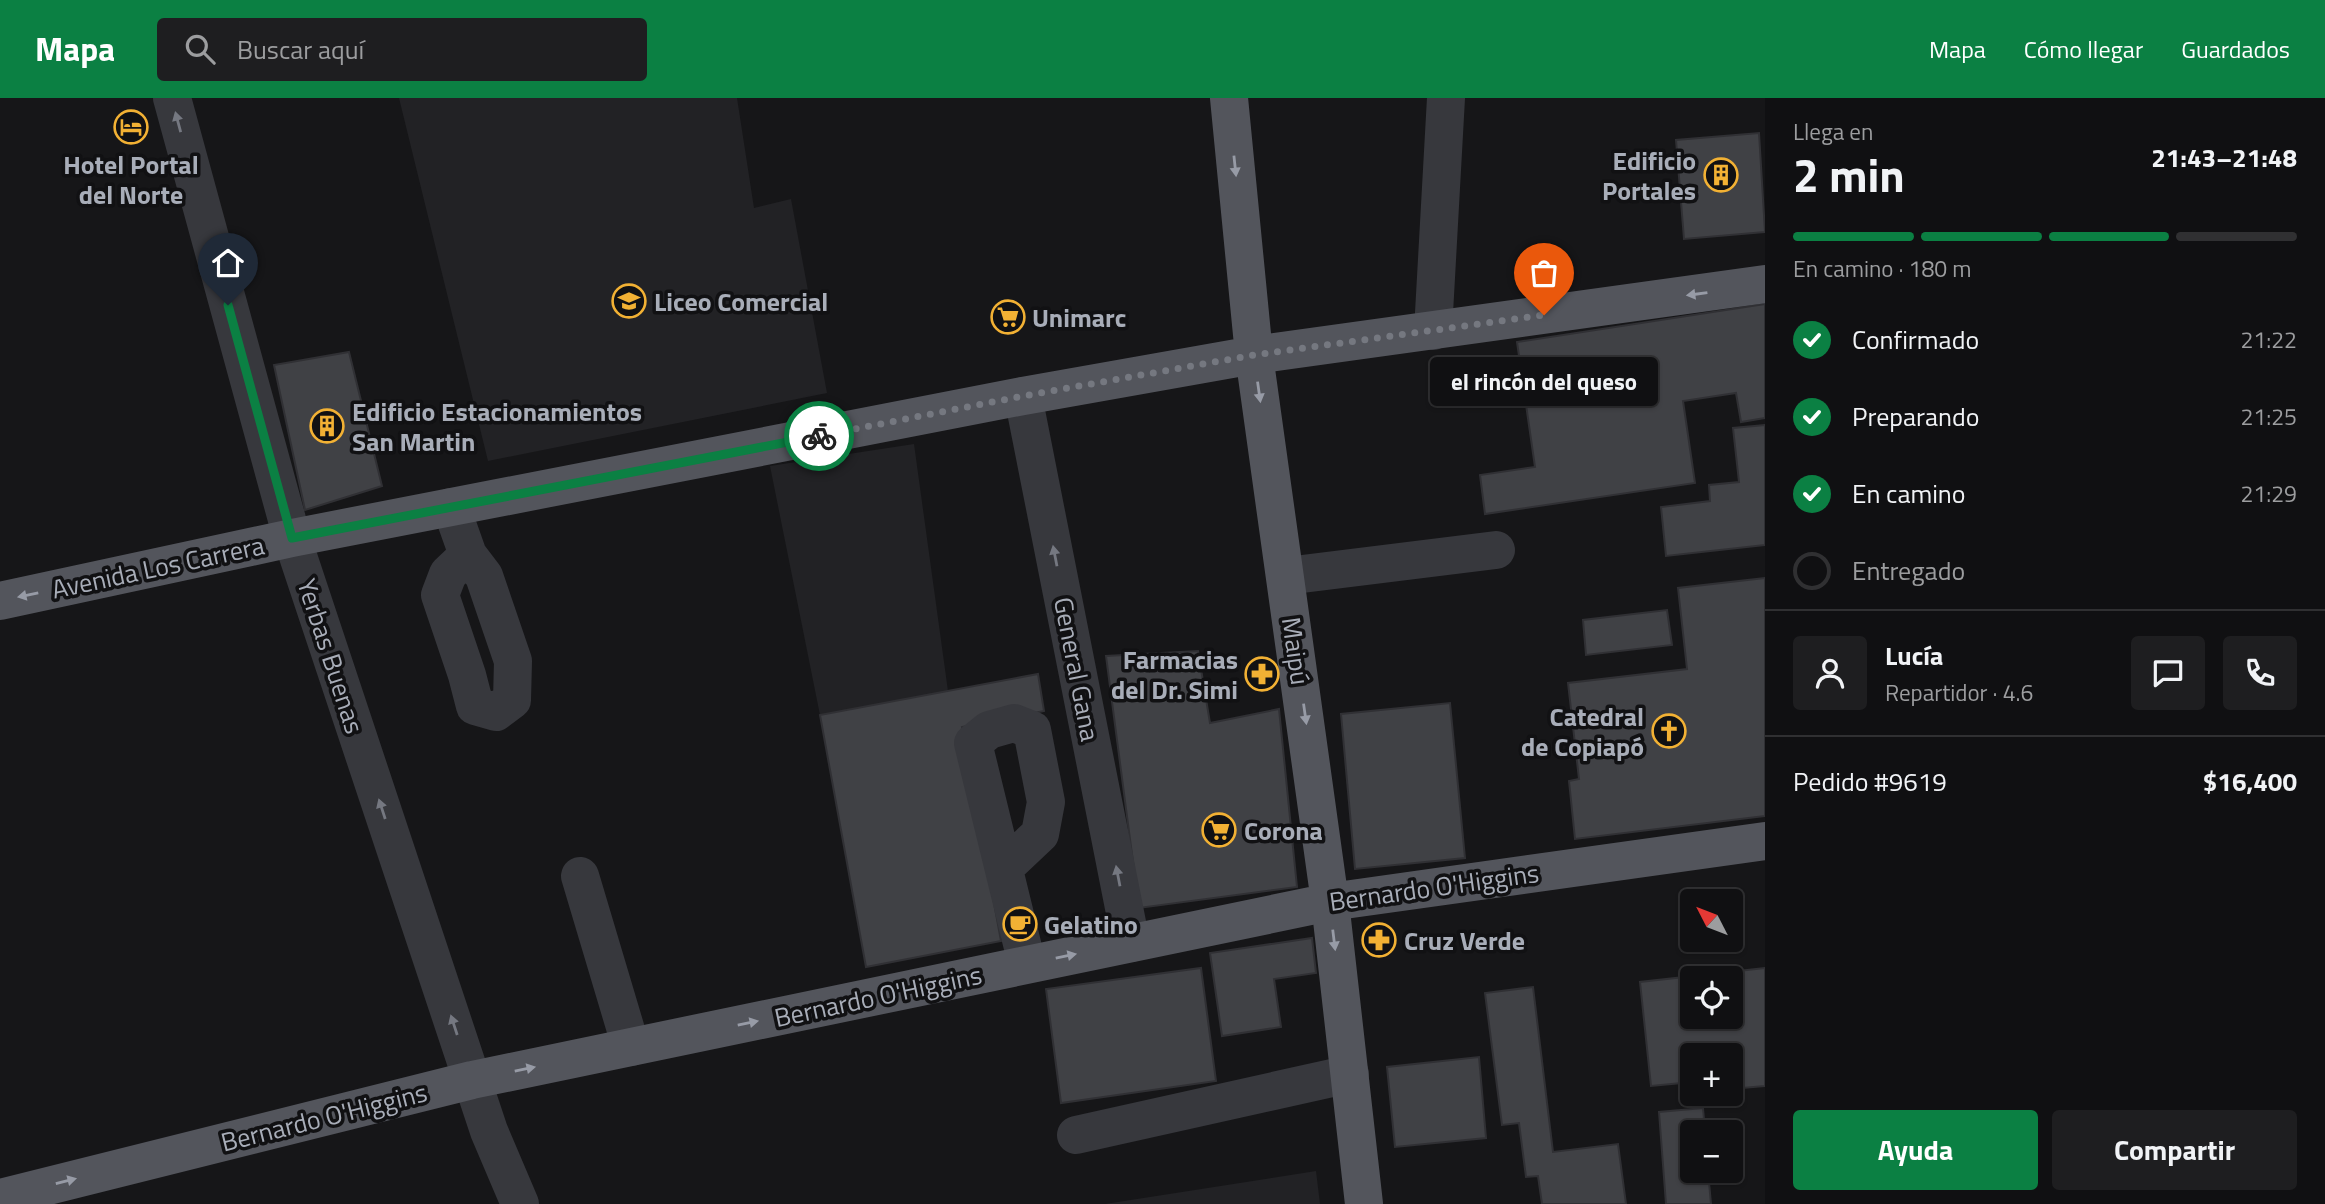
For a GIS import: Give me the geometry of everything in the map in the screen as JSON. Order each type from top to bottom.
[{"type":"main road","name":"Maipú","points":[[1229,98],[1254,355],[1330,902],[1364,1204]]},
{"type":"main road","name":"Avenida Los Carrera","points":[[0,601],[292,538],[1023,396],[1254,355],[1765,284]]},
{"type":"main road","name":"Bernardo O'Higgins","points":[[0,1198],[472,1080],[1330,902],[1765,841]]},
{"type":"street","name":"Yerbas Buenas","points":[[172,98],[292,538],[489,1131],[520,1204]]},
{"type":"street","points":[[1433,331],[1446,98]]},
{"type":"street","name":"General Gana","points":[[1023,396],[1131,943]]},
{"type":"street","points":[[451,508],[468,555]]},
{"type":"street","points":[[1286,576],[1496,550]]},
{"type":"street","points":[[1004,868],[1027,964]]},
{"type":"street","points":[[580,876],[631,1047]]},
{"type":"street","points":[[1076,1135],[1350,1074]]},
{"type":"shaded area","name":"Liceo Comercial","points":[[399,98],[737,98],[754,208],[791,199],[827,393],[488,461]]},
{"type":"shaded area","points":[[914,444],[948,691],[820,715],[770,466]]},
{"type":"shaded area","points":[[1316,1171],[1320,1204],[1105,1204]]},
{"type":"building","name":"Edificio Portales","points":[[1759,133],[1765,232],[1684,239],[1676,140]]},
{"type":"building","points":[[1765,304],[1765,418],[1741,422],[1736,393],[1683,401],[1695,483],[1485,514],[1480,475],[1535,467],[1517,342]]},
{"type":"building","name":"Edificio Estacionamientos San Martin","points":[[349,352],[382,486],[305,510],[274,365]]},
{"type":"building","points":[[1765,425],[1765,545],[1666,556],[1661,507],[1710,501],[1709,485],[1739,482],[1733,428]]},
{"type":"building","name":"Catedral de Copiapó","points":[[1765,578],[1765,816],[1575,839],[1569,781],[1579,779],[1568,683],[1687,669],[1678,588]]},
{"type":"building","points":[[1667,610],[1672,645],[1586,655],[1583,620]]},
{"type":"building","points":[[1198,651],[1210,723],[1279,709],[1297,887],[1139,908],[1106,656]]},
{"type":"building","points":[[1038,674],[1044,711],[962,727],[1001,941],[866,967],[820,715]]},
{"type":"building","points":[[1450,703],[1465,858],[1355,869],[1341,714]]},
{"type":"building","points":[[1312,938],[1316,973],[1274,979],[1281,1027],[1222,1036],[1210,953]]},
{"type":"building","points":[[1201,968],[1216,1081],[1061,1103],[1046,989]]},
{"type":"building","points":[[1765,968],[1765,1086],[1743,1088],[1743,1043],[1680,1043],[1680,1083],[1651,1086],[1640,982],[1680,978],[1680,1029],[1743,1029],[1743,970]]},
{"type":"building","points":[[1533,987],[1553,1152],[1618,1144],[1626,1204],[1542,1204],[1538,1176],[1526,1177],[1519,1123],[1502,1125],[1485,993]]},
{"type":"building","points":[[1479,1057],[1486,1138],[1395,1147],[1387,1067]]},
{"type":"building","points":[[1703,1108],[1704,1120],[1680,1120],[1680,1183],[1709,1183],[1711,1204],[1666,1204],[1659,1112]]},
{"type":"way so far","points":[[819,436],[1254,355],[1544,315]]},
{"type":"place","name":"Hotel Portal del Norte","points":[[131,127]]},
{"type":"place","name":"Edificio Portales","points":[[1721,175]]},
{"type":"place","name":"Liceo Comercial","points":[[629,301]]},
{"type":"place","name":"el rincón del queso","points":[[1544,315]]},
{"type":"place","name":"Unimarc","points":[[1008,317]]},
{"type":"place","name":"Edificio Estacionamientos San Martin","points":[[327,426]]},
{"type":"place","name":"Farmacias del Dr. Simi","points":[[1262,674]]},
{"type":"place","name":"Catedral de Copiapó","points":[[1669,731]]},
{"type":"place","name":"Corona","points":[[1219,830]]},
{"type":"place","name":"Gelatino","points":[[1020,924]]},
{"type":"place","name":"Cruz Verde","points":[[1379,940]]},
{"type":"route","points":[[228,305],[292,538],[819,436]]}]
